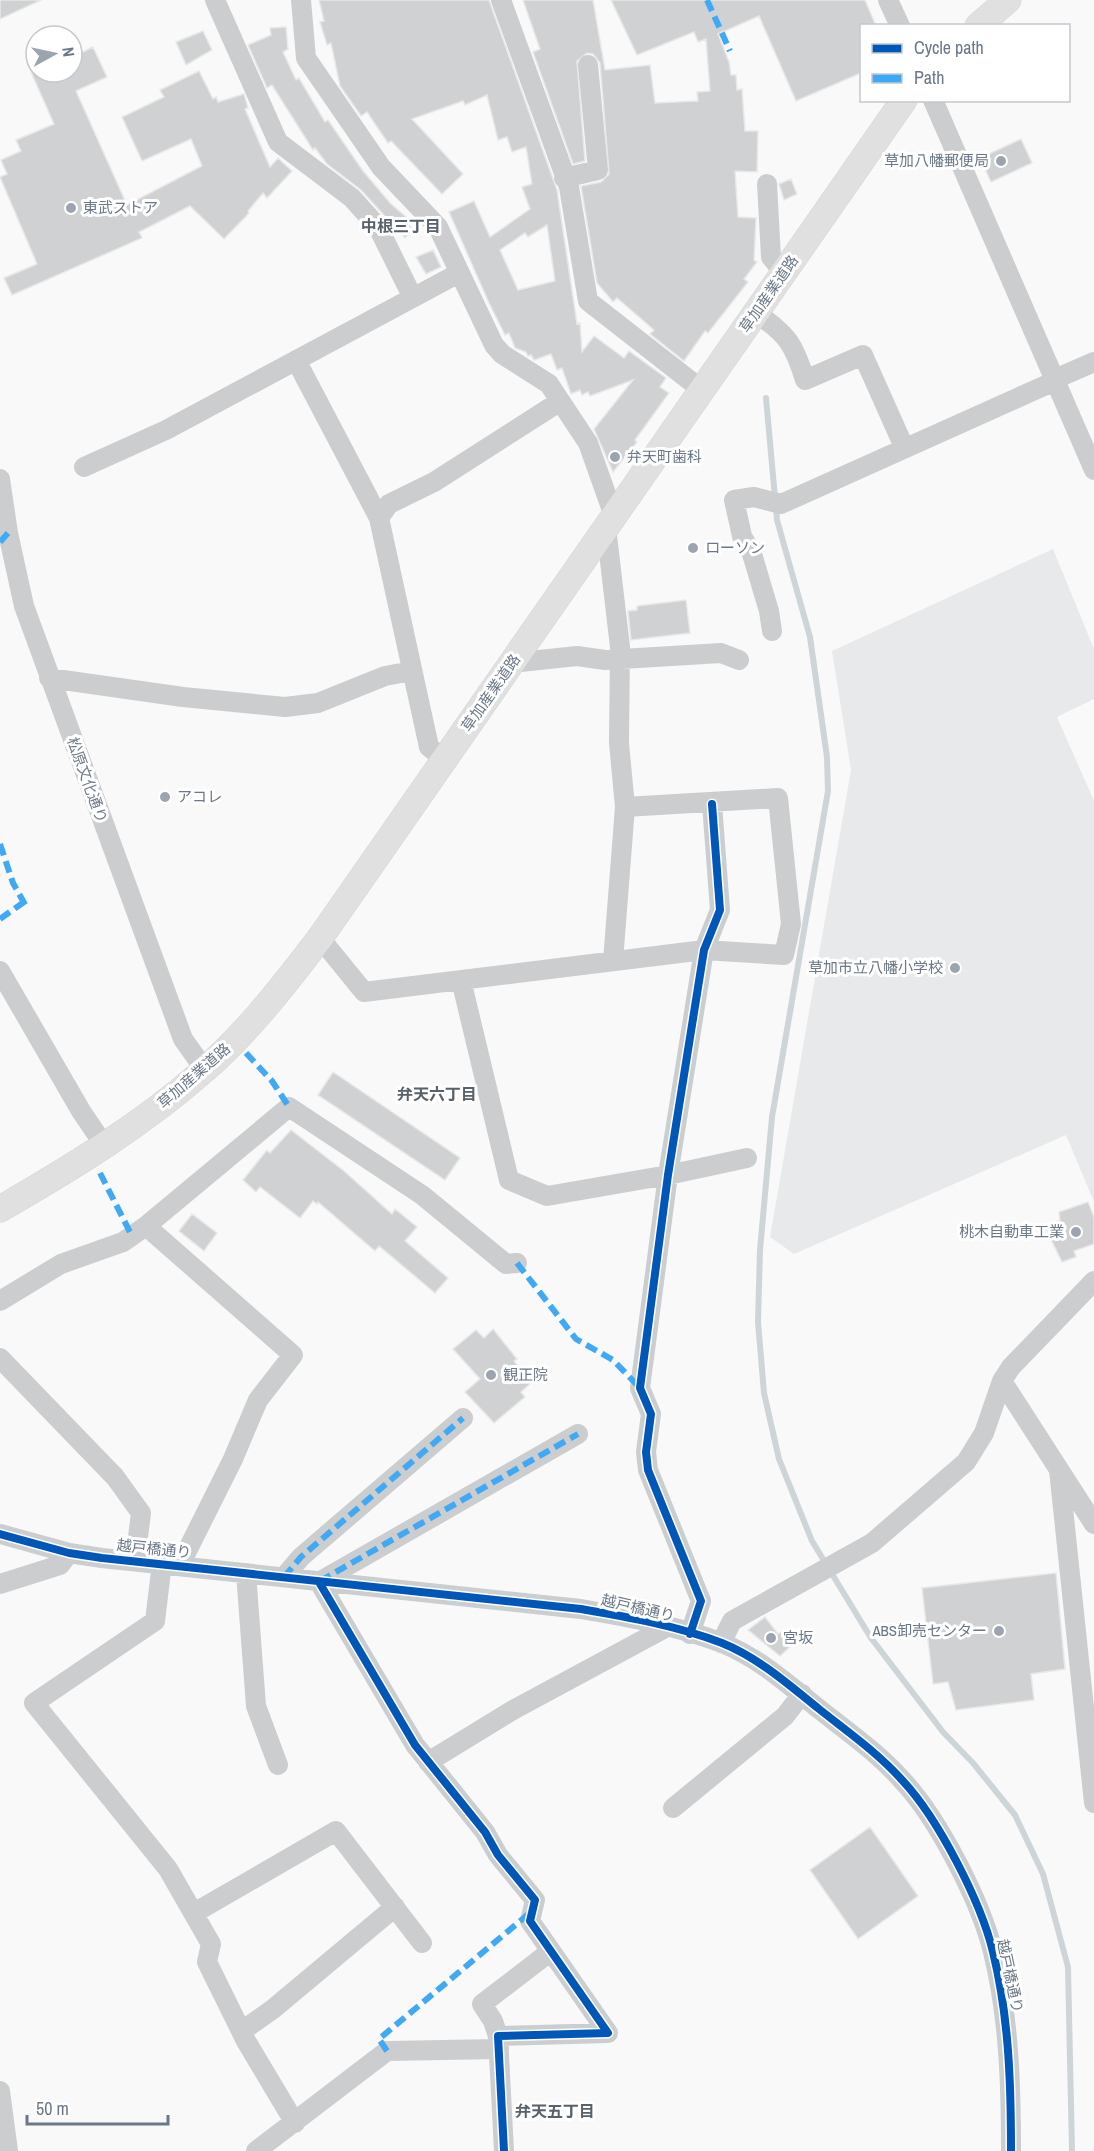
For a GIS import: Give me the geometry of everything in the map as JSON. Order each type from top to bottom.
[{"type":"main road","points":[[980,24],[1008,0]]},
{"type":"main road","name":"草加産業道路","points":[[0,1209],[144,1119],[205,1070],[286,982],[320,938],[903,102]]},
{"type":"street","points":[[214,0],[278,142],[352,198],[378,227],[412,296]]},
{"type":"street","points":[[301,0],[306,58],[381,167],[438,227],[494,345],[502,354],[549,384],[588,443],[610,521],[620,660],[619,743],[625,807],[613,961]]},
{"type":"street","points":[[501,0],[536,90],[564,178],[569,187],[588,301],[702,390]]},
{"type":"street","points":[[888,0],[899,24]]},
{"type":"street","points":[[564,178],[598,170],[588,65]]},
{"type":"street","points":[[934,102],[1094,470]]},
{"type":"street","points":[[767,184],[771,257],[784,273]]},
{"type":"street","points":[[84,468],[166,430],[412,296],[459,273]]},
{"type":"street","points":[[756,313],[783,331],[797,351],[805,380],[863,355],[904,447]]},
{"type":"street","points":[[296,360],[379,518],[429,747],[444,759]]},
{"type":"street","points":[[772,630],[769,611],[752,554],[742,536],[734,500],[754,497],[781,504],[1094,362]]},
{"type":"street","points":[[379,518],[389,504],[434,482],[559,402]]},
{"type":"street","name":"松原文化通り","points":[[0,479],[8,533],[24,606],[183,1039],[205,1070]]},
{"type":"street","points":[[511,663],[577,657],[620,660],[721,653],[739,660]]},
{"type":"street","points":[[49,678],[183,697],[285,707],[318,703],[384,676],[412,671]]},
{"type":"street","points":[[320,938],[364,992],[704,950],[784,955],[791,924],[778,798],[712,804],[625,807]]},
{"type":"street","points":[[690,1634],[701,1601],[648,1470],[646,1452],[651,1414],[640,1388],[668,1175],[704,950],[720,910],[712,804]]},
{"type":"street","points":[[0,971],[81,1111],[104,1145]]},
{"type":"street","points":[[460,980],[509,1180],[547,1196],[668,1175],[747,1158]]},
{"type":"street","points":[[0,1301],[61,1264],[123,1242],[146,1226],[289,1107],[422,1195],[506,1264],[517,1263]]},
{"type":"street","points":[[146,1226],[293,1355],[258,1400],[233,1459],[171,1564],[155,1621],[34,1702],[168,1869],[212,1944],[207,1962],[242,2031],[295,2123]]},
{"type":"street","points":[[722,1643],[732,1621],[872,1544],[966,1462],[984,1432],[1002,1381],[1011,1367],[1094,1281]]},
{"type":"street","points":[[0,1358],[115,1478],[141,1513],[135,1561]]},
{"type":"street","points":[[1002,1381],[1094,1524]]},
{"type":"street","points":[[284,1577],[301,1557],[463,1418]]},
{"type":"street","points":[[256,2151],[387,2051],[608,2033],[530,1921],[535,1900],[498,1855],[485,1832],[415,1745],[319,1581],[578,1434]]},
{"type":"street","points":[[1059,1470],[1094,1803]]},
{"type":"street","name":"越戸橋通り","points":[[0,1534],[69,1553],[581,1609],[667,1627],[722,1643],[757,1662],[802,1694],[871,1750],[903,1780],[929,1814],[980,1912],[993,1950],[1008,2037],[1011,2151]]},
{"type":"street","points":[[0,1584],[60,1565],[69,1553]]},
{"type":"street","points":[[246,1573],[256,1706],[278,1765]]},
{"type":"street","points":[[428,1762],[513,1710],[667,1627]]},
{"type":"street","points":[[673,1808],[785,1716],[802,1694]]},
{"type":"street","points":[[194,1913],[336,1830],[422,1943]]},
{"type":"street","points":[[242,2031],[273,2009],[395,1907]]},
{"type":"street","points":[[504,2151],[499,2042],[493,2021],[482,2004],[551,1951]]},
{"type":"street","points":[[0,2091],[8,2151]]},
{"type":"shaded area","name":"草加市立八幡小学校","points":[[1053,549],[1094,649],[1094,699],[1057,717],[1094,801],[1094,1202],[1066,1135],[794,1254],[770,1237],[851,770],[832,651]]},
{"type":"building","points":[[0,0],[41,0],[0,19]]},
{"type":"building","points":[[319,0],[489,0],[557,190],[577,324],[580,323],[582,352],[594,336],[624,358],[629,351],[666,378],[660,387],[669,393],[635,440],[637,442],[613,472],[594,429],[633,380],[590,396],[588,392],[582,395],[580,390],[571,394],[562,368],[557,370],[551,354],[534,360],[531,355],[528,356],[526,352],[515,348],[509,333],[505,335],[489,303],[449,212],[474,201],[490,237],[530,209],[522,187],[532,184],[526,147],[512,152],[507,137],[498,140],[487,95],[465,105],[463,101],[412,119],[463,174],[442,194],[391,141],[388,143],[367,112],[361,116],[340,86],[331,43],[327,45],[320,22],[324,21]],"holes":[[[547,225],[555,281],[518,290],[500,250],[525,233],[528,237]]]},
{"type":"building","points":[[523,0],[593,0],[605,70],[650,65],[655,103],[698,101],[697,92],[710,91],[706,39],[698,42],[694,32],[637,55],[611,0],[865,0],[875,24],[860,24],[860,73],[796,101],[759,16],[718,34],[729,62],[731,75],[736,75],[737,90],[742,89],[745,131],[758,131],[757,172],[735,171],[738,217],[756,218],[754,260],[757,262],[744,279],[748,282],[708,333],[705,331],[684,361],[650,334],[654,330],[617,298],[613,302],[597,283],[581,186],[601,182],[609,174],[600,63],[593,54],[587,53],[577,61],[585,161],[573,164],[533,52],[540,49]]},
{"type":"building","points":[[286,27],[288,49],[283,52],[296,80],[299,78],[325,122],[328,120],[363,171],[391,204],[412,222],[409,225],[413,230],[405,238],[361,190],[327,164],[315,148],[313,150],[272,85],[267,88],[248,45],[271,35],[270,28]]},
{"type":"building","points":[[203,31],[212,50],[186,65],[176,42]]},
{"type":"building","points":[[93,47],[107,77],[76,91],[127,205],[202,166],[191,139],[142,161],[122,117],[164,97],[160,90],[199,71],[213,99],[216,97],[218,102],[244,94],[248,108],[245,109],[270,167],[278,158],[292,171],[267,198],[263,193],[248,211],[249,213],[224,239],[190,206],[139,232],[142,238],[12,295],[4,278],[37,264],[0,177],[7,174],[1,160],[21,151],[16,140],[54,124],[36,84],[84,84],[84,51]]},
{"type":"building","points":[[1021,139],[1032,163],[991,182],[980,158]]},
{"type":"building","points":[[791,179],[797,194],[784,200],[779,184]]},
{"type":"building","points":[[433,250],[441,267],[426,274],[416,257]]},
{"type":"building","points":[[686,600],[690,633],[631,640],[628,611],[637,610],[637,606]]},
{"type":"building","points":[[333,1072],[460,1158],[445,1180],[318,1095]]},
{"type":"building","points":[[291,1130],[344,1171],[392,1214],[395,1209],[417,1227],[405,1241],[448,1278],[435,1293],[379,1246],[375,1251],[318,1202],[317,1204],[313,1201],[300,1218],[260,1187],[256,1192],[243,1180],[267,1150],[270,1153]]},
{"type":"building","points":[[1088,1202],[1094,1217],[1094,1244],[1074,1251],[1076,1257],[1062,1262],[1045,1227],[1060,1220],[1059,1212]]},
{"type":"building","points":[[192,1214],[217,1233],[204,1251],[179,1231]]},
{"type":"building","name":"観正院","points":[[493,1329],[517,1359],[514,1361],[531,1383],[521,1392],[525,1397],[494,1423],[465,1392],[480,1379],[453,1349],[476,1330],[484,1338]]},
{"type":"building","points":[[1056,1573],[1065,1669],[1031,1674],[1034,1700],[956,1710],[948,1682],[933,1684],[922,1588]]},
{"type":"building","points":[[765,1617],[778,1634],[784,1630],[793,1644],[780,1656],[748,1630]]},
{"type":"building","points":[[870,1827],[918,1896],[858,1939],[810,1870]]},
{"type":"waterway","points":[[766,398],[777,520],[810,637],[827,757],[828,791],[772,1117],[760,1250],[758,1322],[764,1393],[779,1459],[812,1541],[871,1638],[943,1732],[973,1763],[1015,1815],[1043,1874],[1068,1967],[1072,2151]]},
{"type":"marked path","points":[[707,0],[730,51]]},
{"type":"marked path","points":[[0,542],[8,533]]},
{"type":"marked path","points":[[0,844],[13,883],[28,910]]},
{"type":"marked path","points":[[0,919],[24,902]]},
{"type":"marked path","points":[[246,1053],[272,1081],[289,1107]]},
{"type":"marked path","points":[[100,1173],[132,1236]]},
{"type":"marked path","points":[[517,1263],[576,1339],[613,1360],[640,1388]]},
{"type":"marked path","points":[[284,1577],[301,1557],[463,1418]]},
{"type":"marked path","points":[[320,1581],[578,1434]]},
{"type":"marked path","points":[[387,2051],[379,2039],[531,1912]]},
{"type":"cycle path","points":[[690,1634],[701,1601],[648,1470],[646,1452],[651,1414],[640,1388],[668,1175],[704,950],[720,910],[712,804]]},
{"type":"cycle path","points":[[0,1534],[69,1553],[102,1558],[581,1609],[688,1632],[722,1643],[749,1656],[785,1682],[893,1770],[930,1816],[957,1862],[987,1932],[1003,2001],[1008,2051],[1011,2151]]},
{"type":"cycle path","points":[[319,1582],[415,1745],[485,1832],[498,1855],[535,1900],[530,1921],[608,2033],[498,2036],[504,2151]]},
{"type":"place","name":"草加八幡郵便局","points":[[1001,161]]},
{"type":"place","name":"東武ストア","points":[[71,208]]},
{"type":"place","name":"弁天町歯科","points":[[615,457]]},
{"type":"place","name":"ローソン","points":[[693,548]]},
{"type":"place","name":"アコレ","points":[[165,797]]},
{"type":"place","name":"草加市立八幡小学校","points":[[955,968]]},
{"type":"place","name":"桃木自動車工業","points":[[1076,1232]]},
{"type":"place","name":"観正院","points":[[491,1375]]},
{"type":"place","name":"ABS卸売センター","points":[[999,1631]]},
{"type":"place","name":"宮坂","points":[[771,1638]]},
{"type":"district","name":"中根三丁目","points":[[401,226]]},
{"type":"district","name":"弁天六丁目","points":[[437,1094]]},
{"type":"district","name":"弁天五丁目","points":[[555,2111]]}]
